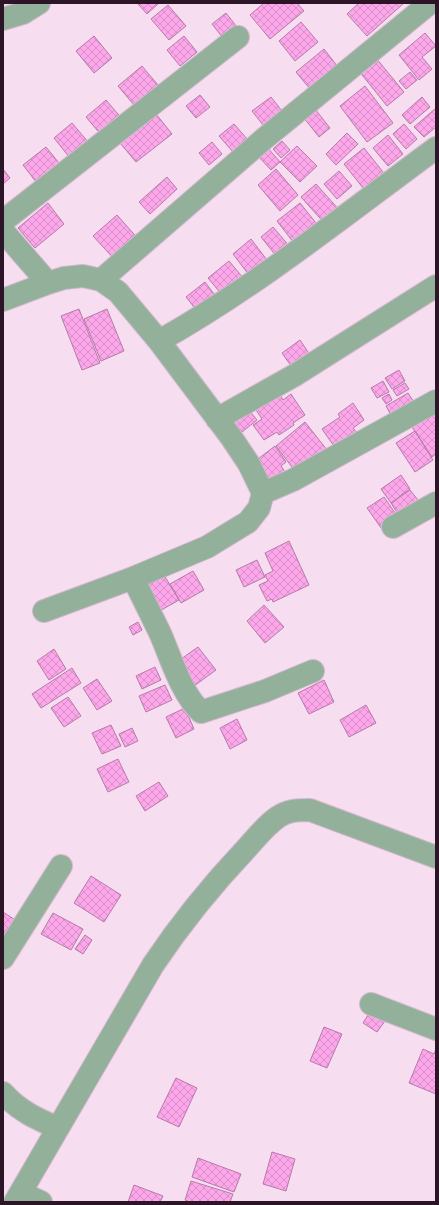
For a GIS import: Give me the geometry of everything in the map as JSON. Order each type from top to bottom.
[{"type":"street","points":[[3,19],[23,13],[39,3]]},
{"type":"street","points":[[101,280],[266,138],[430,3]]},
{"type":"street","points":[[3,221],[238,37]]},
{"type":"street","points":[[159,340],[185,326],[251,283],[436,148]]},
{"type":"street","points":[[3,231],[48,283]]},
{"type":"street","points":[[3,300],[64,278],[82,276],[101,280],[118,292],[159,340],[217,418],[250,464],[263,493],[259,508],[248,522],[207,547],[133,578],[44,611]]},
{"type":"street","points":[[217,418],[295,375],[436,286]]},
{"type":"street","points":[[263,493],[293,480],[436,401]]},
{"type":"street","points":[[393,527],[436,503]]},
{"type":"street","points":[[133,578],[160,634],[175,671],[194,705],[201,712],[265,691],[313,671]]},
{"type":"street","points":[[41,1202],[18,1198],[153,966],[192,909],[232,864],[278,817],[291,810],[310,810],[436,857]]},
{"type":"street","points":[[3,958],[61,866]]},
{"type":"street","points":[[371,1004],[436,1029]]},
{"type":"street","points":[[3,1093],[10,1101],[27,1114],[58,1128]]},
{"type":"building","points":[[137,3],[159,3],[147,14]]},
{"type":"building","points":[[264,3],[297,3],[304,11],[270,39],[250,15]]},
{"type":"building","points":[[359,3],[404,3],[367,36],[347,14]]},
{"type":"building","points":[[168,5],[186,26],[169,40],[151,19]]},
{"type":"building","points":[[226,13],[237,27],[223,38],[212,24]]},
{"type":"building","points":[[301,22],[318,42],[295,61],[279,41]]},
{"type":"building","points":[[425,33],[436,46],[422,57],[432,69],[419,80],[399,55]]},
{"type":"building","points":[[94,36],[112,58],[94,73],[76,51]]},
{"type":"building","points":[[184,36],[197,52],[180,66],[167,50]]},
{"type":"building","points":[[324,49],[338,67],[310,89],[296,72]]},
{"type":"building","points":[[376,58],[404,92],[387,106],[359,71]]},
{"type":"building","points":[[142,66],[163,91],[139,111],[118,86]]},
{"type":"building","points":[[410,72],[417,80],[406,89],[399,81]]},
{"type":"building","points":[[365,86],[393,123],[367,142],[340,106]]},
{"type":"building","points":[[200,95],[210,107],[196,118],[186,106]]},
{"type":"building","points":[[271,97],[282,111],[263,125],[252,111]]},
{"type":"building","points":[[422,97],[430,107],[410,124],[402,115]]},
{"type":"building","points":[[106,100],[123,120],[103,137],[86,117]]},
{"type":"building","points":[[436,108],[436,127],[424,137],[414,127]]},
{"type":"building","points":[[315,109],[330,128],[319,137],[304,118]]},
{"type":"building","points":[[156,114],[172,134],[136,162],[120,143]]},
{"type":"building","points":[[72,123],[89,143],[70,158],[54,138]]},
{"type":"building","points":[[234,124],[248,140],[233,152],[219,136]]},
{"type":"building","points":[[404,124],[417,139],[406,149],[393,134]]},
{"type":"building","points":[[347,133],[358,144],[336,165],[326,154]]},
{"type":"building","points":[[388,135],[403,154],[388,166],[373,148]]},
{"type":"building","points":[[282,141],[290,150],[281,158],[273,149]]},
{"type":"building","points":[[212,142],[222,154],[209,165],[199,153]]},
{"type":"building","points":[[297,146],[317,166],[300,182],[280,162]]},
{"type":"building","points":[[46,147],[63,168],[40,187],[23,165]]},
{"type":"building","points":[[267,147],[280,162],[271,170],[258,156]]},
{"type":"building","points":[[364,148],[387,177],[367,193],[344,164]]},
{"type":"building","points":[[3,169],[10,178],[3,184]]},
{"type":"building","points":[[276,169],[298,195],[280,211],[258,185]]},
{"type":"building","points":[[339,171],[352,186],[337,199],[324,184]]},
{"type":"building","points":[[167,177],[177,189],[150,214],[139,202]]},
{"type":"building","points":[[316,184],[342,213],[327,226],[301,197]]},
{"type":"building","points":[[48,203],[64,224],[35,248],[18,228]]},
{"type":"building","points":[[300,203],[320,228],[297,247],[277,221]]},
{"type":"building","points":[[117,215],[140,241],[117,262],[93,236]]},
{"type":"building","points":[[273,227],[290,247],[277,257],[261,237]]},
{"type":"building","points":[[251,239],[267,260],[249,275],[233,254]]},
{"type":"building","points":[[229,261],[244,279],[223,296],[208,278]]},
{"type":"building","points":[[205,282],[217,298],[198,312],[186,297]]},
{"type":"building","points":[[79,309],[100,363],[82,370],[61,316]]},
{"type":"building","points":[[107,309],[124,351],[101,361],[84,319]]},
{"type":"building","points":[[300,340],[312,358],[294,370],[282,353]]},
{"type":"building","points":[[399,370],[405,381],[392,389],[385,378]]},
{"type":"building","points":[[383,381],[389,392],[377,398],[371,388]]},
{"type":"building","points":[[405,383],[409,389],[397,396],[393,390]]},
{"type":"building","points":[[278,391],[283,400],[291,394],[305,415],[293,423],[294,425],[279,435],[277,432],[264,440],[253,425],[262,419],[254,407]]},
{"type":"building","points":[[408,393],[415,404],[392,417],[386,406]]},
{"type":"building","points":[[389,394],[392,400],[386,404],[382,398]]},
{"type":"building","points":[[353,403],[364,420],[353,428],[358,434],[336,449],[322,429],[340,417],[338,414]]},
{"type":"building","points":[[248,409],[257,420],[242,432],[233,421]]},
{"type":"building","points":[[436,411],[436,454],[432,457],[412,427]]},
{"type":"building","points":[[305,422],[327,450],[298,475],[276,446]]},
{"type":"building","points":[[415,431],[433,460],[415,472],[396,443]]},
{"type":"building","points":[[275,446],[286,462],[281,466],[287,475],[272,486],[254,462]]},
{"type":"building","points":[[401,475],[410,489],[391,503],[381,489]]},
{"type":"building","points":[[410,490],[418,500],[415,502],[419,508],[398,514],[391,503]]},
{"type":"building","points":[[384,497],[400,520],[384,532],[367,508]]},
{"type":"building","points":[[289,541],[309,585],[273,602],[272,599],[267,601],[259,585],[268,581],[265,575],[273,571],[265,553]]},
{"type":"building","points":[[257,560],[265,577],[244,587],[236,570]]},
{"type":"building","points":[[193,571],[204,590],[181,603],[170,584]]},
{"type":"building","points":[[164,575],[179,600],[156,613],[141,589]]},
{"type":"building","points":[[264,605],[284,627],[265,643],[247,621]]},
{"type":"building","points":[[138,622],[142,630],[133,635],[129,627]]},
{"type":"building","points":[[198,647],[216,670],[194,686],[177,662]]},
{"type":"building","points":[[54,649],[66,669],[49,680],[37,661]]},
{"type":"building","points":[[155,667],[161,680],[142,689],[136,676]]},
{"type":"building","points":[[72,668],[81,683],[41,708],[32,694]]},
{"type":"building","points":[[97,679],[112,701],[97,710],[83,688]]},
{"type":"building","points":[[324,680],[334,702],[309,714],[298,693]]},
{"type":"building","points":[[165,685],[172,700],[146,712],[139,696]]},
{"type":"building","points":[[68,697],[81,716],[64,727],[51,708]]},
{"type":"building","points":[[366,705],[376,723],[349,737],[340,720]]},
{"type":"building","points":[[185,708],[194,729],[176,738],[166,717]]},
{"type":"building","points":[[237,719],[247,740],[230,749],[220,728]]},
{"type":"building","points":[[111,725],[121,746],[102,754],[92,733]]},
{"type":"building","points":[[132,728],[138,741],[125,747],[119,734]]},
{"type":"building","points":[[118,759],[129,782],[108,792],[97,769]]},
{"type":"building","points":[[159,782],[168,796],[145,811],[136,796]]},
{"type":"building","points":[[91,876],[121,895],[104,922],[74,903]]},
{"type":"building","points":[[3,912],[23,925],[3,939]]},
{"type":"building","points":[[53,913],[83,929],[71,950],[41,934]]},
{"type":"building","points":[[85,935],[92,940],[83,954],[75,949]]},
{"type":"building","points":[[370,1012],[385,1021],[377,1032],[363,1023]]},
{"type":"building","points":[[324,1027],[342,1034],[327,1068],[310,1061]]},
{"type":"building","points":[[423,1049],[434,1054],[436,1049],[436,1094],[409,1083]]},
{"type":"building","points":[[176,1078],[197,1088],[179,1127],[157,1117]]},
{"type":"building","points":[[272,1152],[295,1159],[286,1191],[263,1184]]},
{"type":"building","points":[[198,1158],[241,1174],[234,1192],[192,1177]]},
{"type":"building","points":[[191,1181],[233,1194],[230,1202],[190,1202],[185,1200]]},
{"type":"building","points":[[134,1185],[163,1196],[160,1202],[128,1202]]}]
